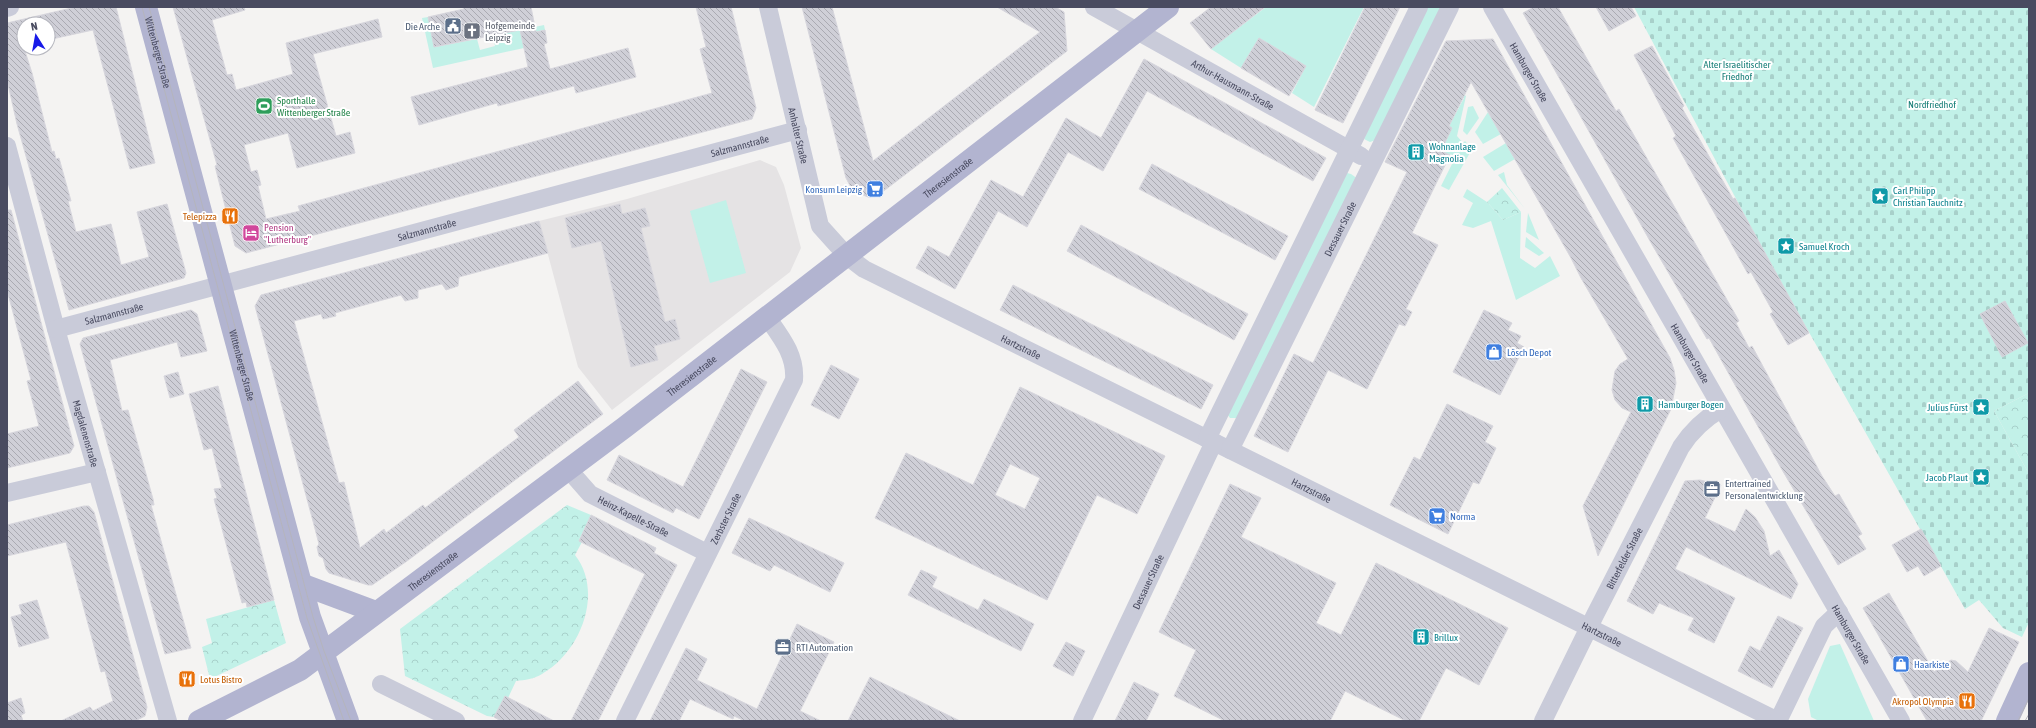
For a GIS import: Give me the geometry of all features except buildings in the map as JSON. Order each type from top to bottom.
[{"type":"main road","name":"Wittenberger Straße","points":[[146,7],[301,584],[322,653],[348,721]]},
{"type":"main road","name":"Theresienstraße","points":[[199,721],[300,670],[568,469],[767,317],[1168,7]]},
{"type":"main road","points":[[301,584],[376,612]]},
{"type":"main road","points":[[2007,721],[2029,673]]},
{"type":"street","name":"Anhalter Straße","points":[[768,7],[820,226],[846,256]]},
{"type":"street","name":"Arthur-Hausmann-Straße","points":[[1094,7],[1372,162]]},
{"type":"street","name":"Dessauer Straße","points":[[1082,721],[1211,440],[1418,7]]},
{"type":"street","name":"Dessauer Straße","points":[[1230,450],[1450,7]]},
{"type":"street","name":"Hamburger Straße","points":[[1492,7],[1901,721]]},
{"type":"street","name":"Salzmannstraße","points":[[56,329],[798,130]]},
{"type":"street","name":"Magdalenenstraße","points":[[7,146],[56,329],[168,721]]},
{"type":"street","name":"Hartzstraße","points":[[846,256],[864,269],[1778,721],[1824,626],[1839,612]]},
{"type":"street","name":"Zerbster Straße","points":[[625,721],[794,380],[795,368],[789,351],[767,317]]},
{"type":"street","name":"Bitterfelder Straße","points":[[1543,721],[1681,447],[1696,427],[1722,409]]},
{"type":"street","name":"Heinz-Kapelle-Straße","points":[[568,469],[590,494],[707,553]]},
{"type":"street","points":[[7,493],[97,472]]},
{"type":"street","points":[[381,684],[456,721]]},
{"type":"shaded area","points":[[760,160],[776,167],[784,185],[801,248],[790,272],[612,410],[578,367],[539,221],[627,199]]},
{"type":"green space","points":[[1266,7],[1364,7],[1314,107],[1292,93],[1306,66],[1259,38],[1241,68],[1211,49]]},
{"type":"green space","points":[[1423,7],[1444,7],[1376,140],[1370,142],[1364,139]]},
{"type":"green space","points":[[1634,7],[2029,7],[2029,393],[1994,411],[2029,474],[2029,622],[2022,637],[2003,628],[1979,600],[1965,609],[1775,272]]},
{"type":"green space","points":[[428,17],[435,47],[477,39],[480,50],[495,46],[493,36],[544,25],[545,30],[521,35],[524,48],[433,68],[422,18]]},
{"type":"green space","points":[[1460,92],[1466,96],[1457,136],[1463,143],[1465,141],[1472,149],[1449,190],[1441,186],[1455,158],[1451,154],[1450,155],[1438,149],[1446,141],[1452,128],[1449,126],[1464,98],[1459,95]]},
{"type":"green space","points":[[1473,106],[1479,118],[1467,135],[1463,131],[1468,107]]},
{"type":"green space","points":[[1488,112],[1501,134],[1483,144],[1475,132]]},
{"type":"green space","points":[[1506,143],[1515,159],[1494,171],[1483,157]]},
{"type":"green space","points":[[1504,172],[1507,185],[1525,209],[1498,175]]},
{"type":"green space","points":[[1347,173],[1358,179],[1240,418],[1230,418],[1227,414]]},
{"type":"green space","points":[[1502,188],[1521,212],[1503,220],[1487,202]]},
{"type":"green space","points":[[1467,189],[1487,202],[1503,220],[1521,212],[1520,258],[1535,268],[1550,256],[1560,276],[1516,300],[1491,221],[1473,228],[1462,225],[1473,203],[1463,197]]},
{"type":"green space","points":[[726,200],[746,273],[710,283],[690,211]]},
{"type":"green space","points":[[1528,213],[1539,240],[1526,232]]},
{"type":"green space","points":[[1526,237],[1544,253],[1539,256],[1525,247]]},
{"type":"green space","points":[[2029,393],[2029,474],[1994,411]]},
{"type":"green space","points":[[567,505],[591,515],[579,540],[582,542],[575,555],[584,570],[588,586],[588,603],[584,620],[577,636],[568,651],[556,664],[536,677],[516,681],[508,698],[505,696],[494,717],[487,716],[405,676],[400,629]]},
{"type":"green space","points":[[274,600],[286,643],[210,679],[202,647],[212,643],[206,619]]},
{"type":"green space","points":[[1840,644],[1874,721],[1819,721],[1811,717],[1808,699],[1830,646]]},
{"type":"tram line","points":[[142,7],[307,618],[344,721]]},
{"type":"tram line","points":[[149,7],[313,617],[324,651],[351,721]]},
{"type":"tram line","points":[[2018,721],[2029,698]]},
{"type":"tram line","points":[[2025,721],[2029,714]]},
{"type":"place","name":"Die Arche","points":[[453,26]]},
{"type":"place","name":"Hofgemeinde Leipzig","points":[[472,31]]},
{"type":"place","name":"Sporthalle Wittenberger Straße","points":[[264,106]]},
{"type":"place","name":"Wohnanlage Magnolia","points":[[1416,152]]},
{"type":"place","name":"Konsum Leipzig","points":[[875,189]]},
{"type":"place","name":"Carl Philipp Christian Tauchnitz","points":[[1880,196]]},
{"type":"place","name":"Telepizza","points":[[230,216]]},
{"type":"place","name":"Pension \"Lutherburg\"","points":[[251,233]]},
{"type":"place","name":"Samuel Kroch","points":[[1786,246]]},
{"type":"place","name":"Lösch Depot","points":[[1494,352]]},
{"type":"place","name":"Hamburger Bogen","points":[[1645,404]]},
{"type":"place","name":"Julius Fürst","points":[[1981,407]]},
{"type":"place","name":"Jacob Plaut","points":[[1981,477]]},
{"type":"place","name":"Entertrained Personalentwicklung","points":[[1712,489]]},
{"type":"place","name":"Norma","points":[[1437,516]]},
{"type":"place","name":"Brillux","points":[[1421,637]]},
{"type":"place","name":"RTI Automation","points":[[783,647]]},
{"type":"place","name":"Haarkiste","points":[[1901,664]]},
{"type":"place","name":"Lotus Bistro","points":[[187,679]]},
{"type":"place","name":"Akropol Olympia","points":[[1967,701]]},
{"type":"park label","name":"Alter Israelitischer Friedhof","points":[[1737,70]]},
{"type":"park label","name":"Nordfriedhof","points":[[1932,104]]}]
